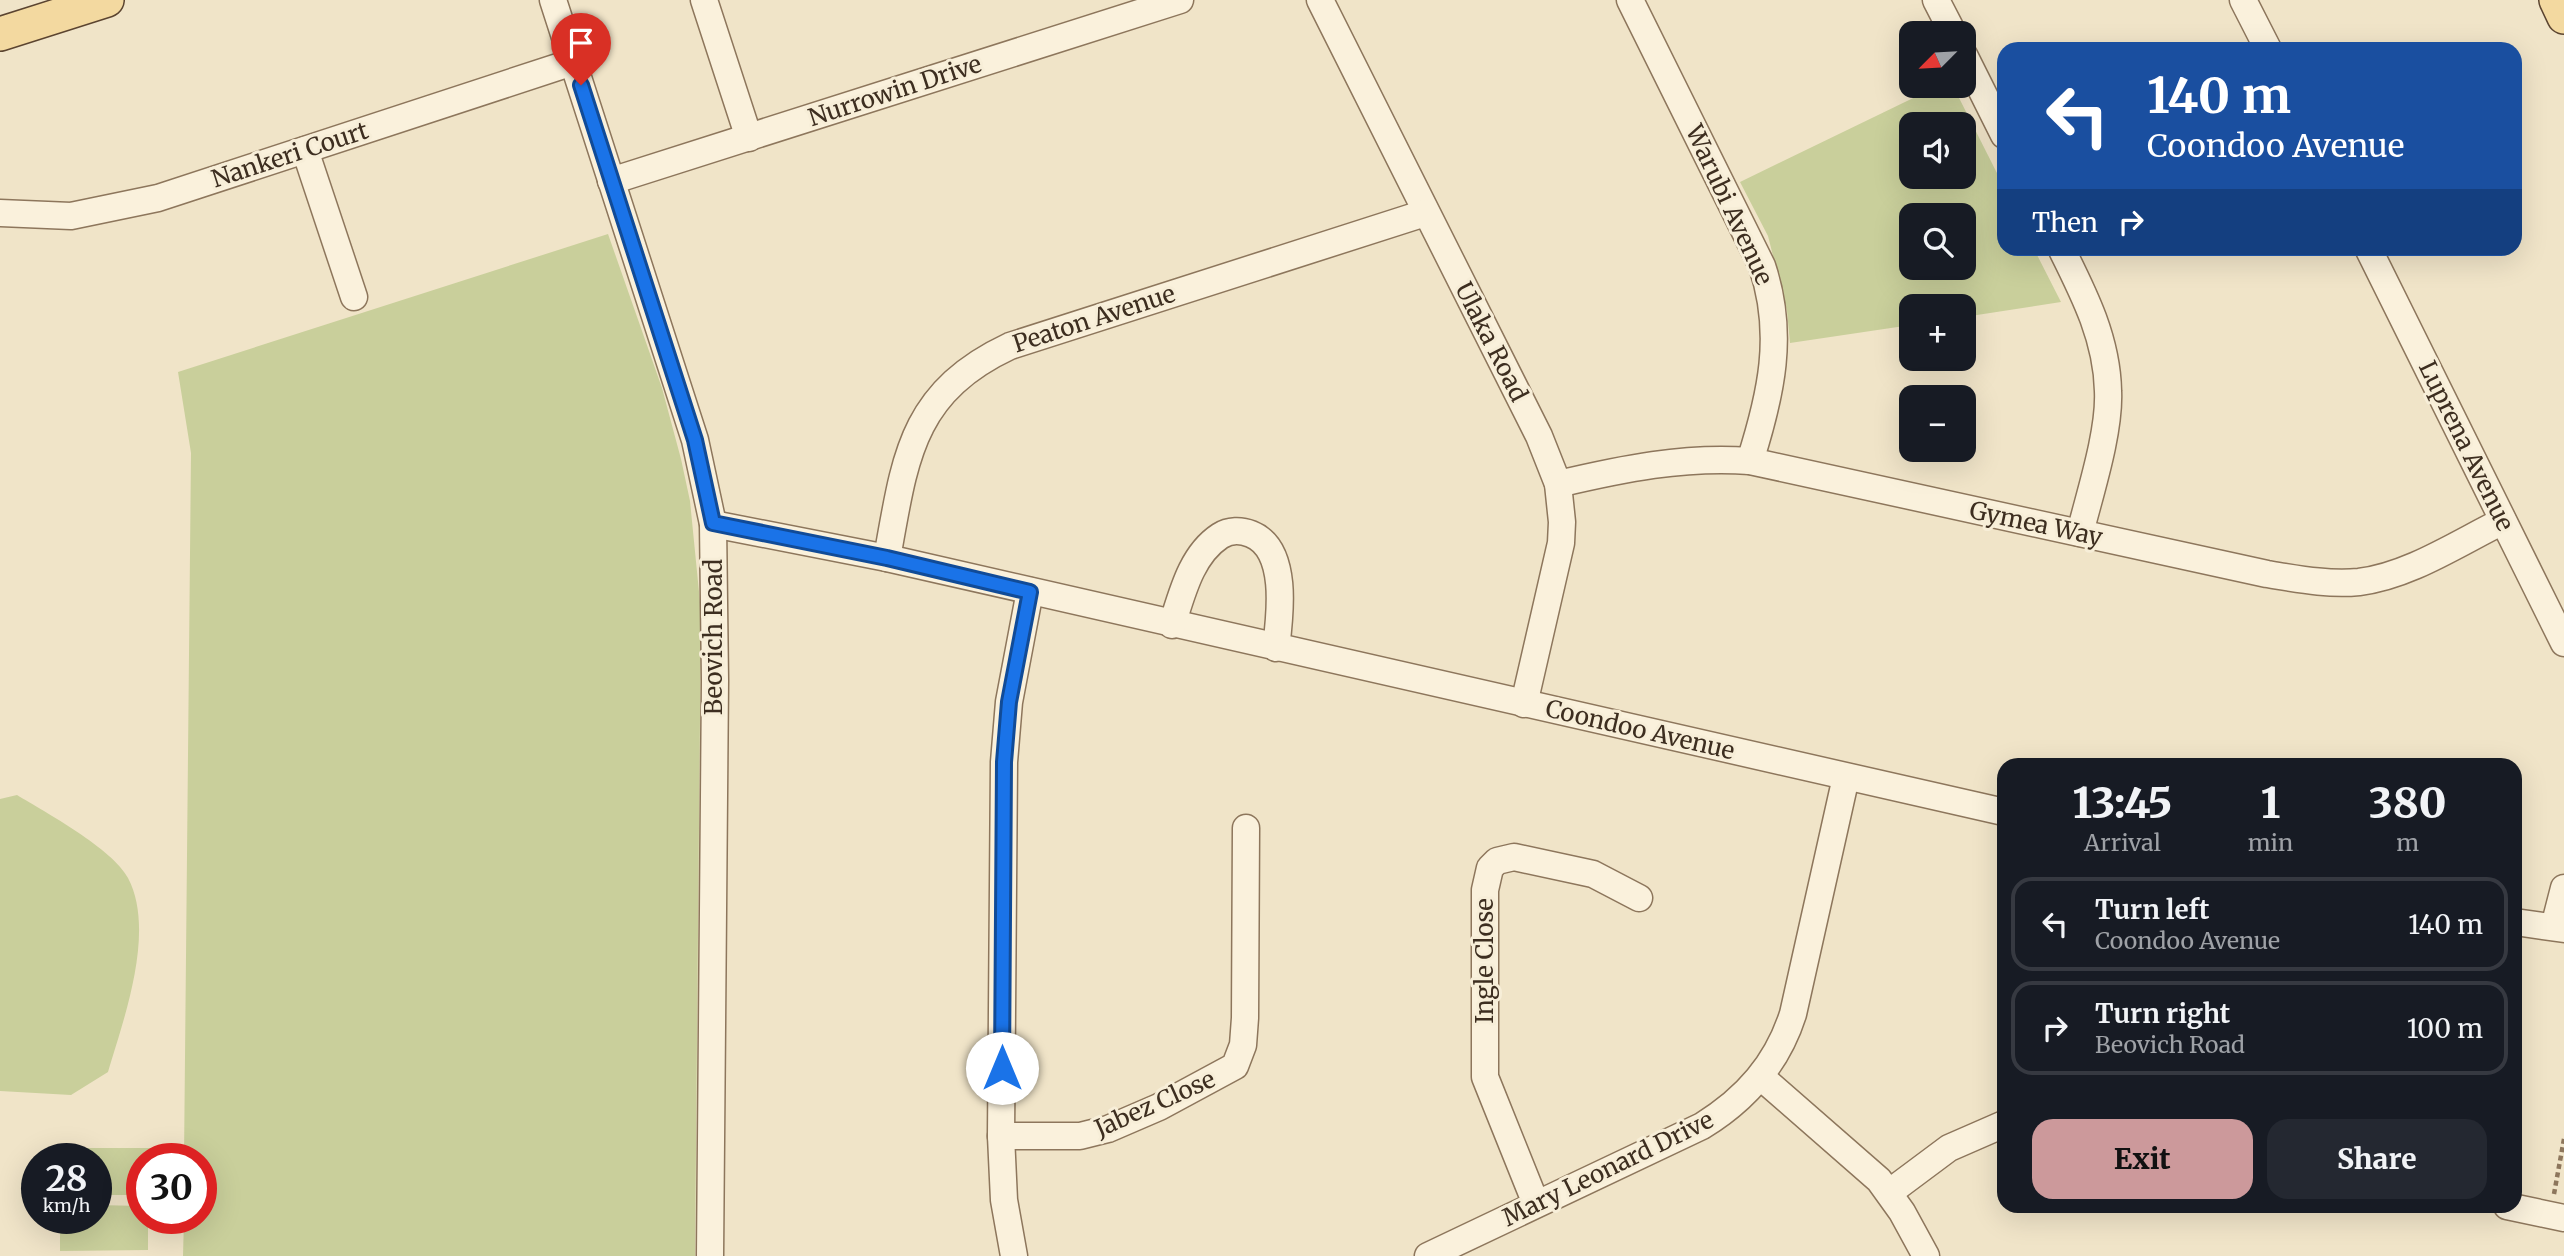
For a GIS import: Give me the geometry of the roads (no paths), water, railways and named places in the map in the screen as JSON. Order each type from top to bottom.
[{"type":"main road","points":[[10,31],[107,0]]},
{"type":"main road","points":[[2556,0],[2564,17]]},
{"type":"street","points":[[10,31],[60,0]]},
{"type":"street","name":"Beovich Road","points":[[553,0],[695,440],[713,523],[715,695],[709,1256]]},
{"type":"street","points":[[704,0],[749,138]]},
{"type":"street","name":"Nurrowin Drive","points":[[611,181],[1180,0]]},
{"type":"street","name":"Ulaka Road","points":[[1320,0],[1539,436],[1558,484],[1560,543],[1524,704]]},
{"type":"street","name":"Warubi Avenue","points":[[1630,0],[1762,267],[1772,299],[1775,326],[1773,376],[1750,461]]},
{"type":"street","points":[[1936,0],[1946,21]]},
{"type":"street","points":[[2243,0],[2264,42]]},
{"type":"street","name":"Nankeri Court","points":[[0,213],[71,216],[158,198],[573,62]]},
{"type":"street","points":[[1976,79],[1997,121]]},
{"type":"street","points":[[305,150],[354,297]]},
{"type":"street","name":"Peaton Avenue","points":[[887,558],[899,491],[920,426],[942,391],[986,357],[1010,346],[1425,213]]},
{"type":"street","points":[[2065,256],[2097,326],[2109,390],[2093,482],[2080,533]]},
{"type":"street","name":"Luprena Avenue","points":[[2372,256],[2564,643]]},
{"type":"street","name":"Gymea Way","points":[[1558,484],[1658,463],[1717,459],[1750,461],[2267,574],[2333,583],[2360,582],[2393,573],[2503,521]]},
{"type":"street","name":"Coondoo Avenue","points":[[713,523],[887,558],[1172,625],[1997,810]]},
{"type":"street","points":[[1172,625],[1183,590],[1202,555],[1221,535],[1245,531],[1255,535],[1273,555],[1279,604],[1276,648]]},
{"type":"street","points":[[1014,1256],[1004,1200],[1001,1136],[1004,762],[1009,702],[1030,592]]},
{"type":"street","name":"Mary Leonard Drive","points":[[1428,1256],[1703,1126],[1733,1106],[1761,1077],[1780,1048],[1793,1014],[1846,777]]},
{"type":"street","name":"Jabez Close","points":[[1001,1136],[1061,1138],[1108,1129],[1207,1083],[1235,1066],[1243,1045],[1245,1018],[1246,828]]},
{"type":"street","name":"Ingle Close","points":[[1536,1204],[1485,1077],[1485,890],[1490,868],[1504,858],[1514,858],[1594,874],[1639,898]]},
{"type":"street","points":[[2522,923],[2559,928],[2564,888]]},
{"type":"street","points":[[1761,1077],[1890,1192],[1926,1256]]},
{"type":"street","points":[[1890,1192],[1949,1148],[1997,1127]]},
{"type":"street","points":[[2522,1209],[2557,1217]]}]
